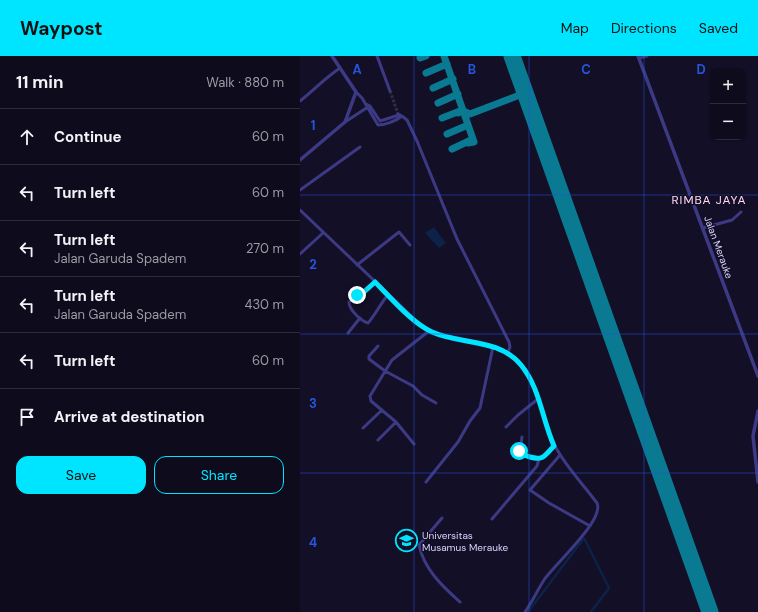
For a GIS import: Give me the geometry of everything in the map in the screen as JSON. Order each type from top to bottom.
[{"type":"street","points":[[332,56],[356,92],[380,121],[400,116],[407,120],[418,141],[457,239],[509,342],[510,347],[508,352]]},
{"type":"street","points":[[377,56],[390,91]]},
{"type":"street","points":[[639,57],[647,56]]},
{"type":"street","name":"Jalan Merauke","points":[[639,57],[758,376]]},
{"type":"street","points":[[300,101],[312,92],[323,79],[340,68]]},
{"type":"street","points":[[345,122],[356,92]]},
{"type":"street","points":[[300,160],[345,122],[368,107]]},
{"type":"street","points":[[300,190],[360,147]]},
{"type":"street","points":[[301,212],[410,316],[429,331],[508,352],[527,373],[538,399],[554,446],[598,504],[597,515],[590,526],[544,580],[536,596],[525,612]]},
{"type":"street","points":[[703,228],[732,220],[741,212]]},
{"type":"street","points":[[357,265],[398,232],[410,245]]},
{"type":"street","points":[[300,254],[323,233]]},
{"type":"street","points":[[375,282],[349,302],[351,309],[360,318],[368,322],[378,312],[379,306],[388,295]]},
{"type":"street","points":[[348,333],[360,318]]},
{"type":"street","points":[[414,444],[396,422],[370,397],[394,357],[429,331]]},
{"type":"street","points":[[378,346],[369,358],[385,371],[413,386],[419,393],[436,403]]},
{"type":"street","points":[[426,482],[458,442],[470,421],[480,408],[493,347]]},
{"type":"street","points":[[506,427],[538,399]]},
{"type":"street","points":[[363,428],[382,410]]},
{"type":"street","points":[[758,411],[754,436],[758,482]]},
{"type":"street","points":[[378,440],[396,422]]},
{"type":"street","points":[[522,437],[520,452],[539,459]]},
{"type":"street","points":[[492,519],[537,466],[539,459],[542,458],[554,446]]},
{"type":"street","points":[[560,455],[530,490],[549,503],[590,526]]},
{"type":"street","points":[[442,518],[419,545],[422,559],[441,586],[460,602]]},
{"type":"water","points":[[434,227],[446,243],[439,248],[425,233]]},
{"type":"waterway","points":[[528,612],[584,538],[609,588],[591,612]]},
{"type":"taxiway","points":[[420,58],[426,56]]},
{"type":"taxiway","points":[[444,56],[474,142],[468,143]]},
{"type":"taxiway","points":[[426,73],[447,64]]},
{"type":"taxiway","points":[[433,88],[453,79]]},
{"type":"taxiway","points":[[458,113],[463,111],[470,114],[525,93]]},
{"type":"taxiway","points":[[438,103],[458,94]]},
{"type":"taxiway","points":[[442,118],[460,111]]},
{"type":"taxiway","points":[[447,134],[468,125]]},
{"type":"taxiway","points":[[452,149],[471,140]]},
{"type":"runway","points":[[512,56],[710,612]]},
{"type":"tunnel","points":[[390,91],[398,114]]},
{"type":"place","name":"Universitas Musamus Merauke","points":[[407,541]]},
{"type":"district","name":"RIMBA JAYA","points":[[709,200]]},
{"type":"route","points":[[357,295],[364,292],[375,282],[410,316],[429,331],[504,350],[512,355],[524,368],[531,381],[554,446],[542,458],[539,459],[526,456],[519,451]]}]
